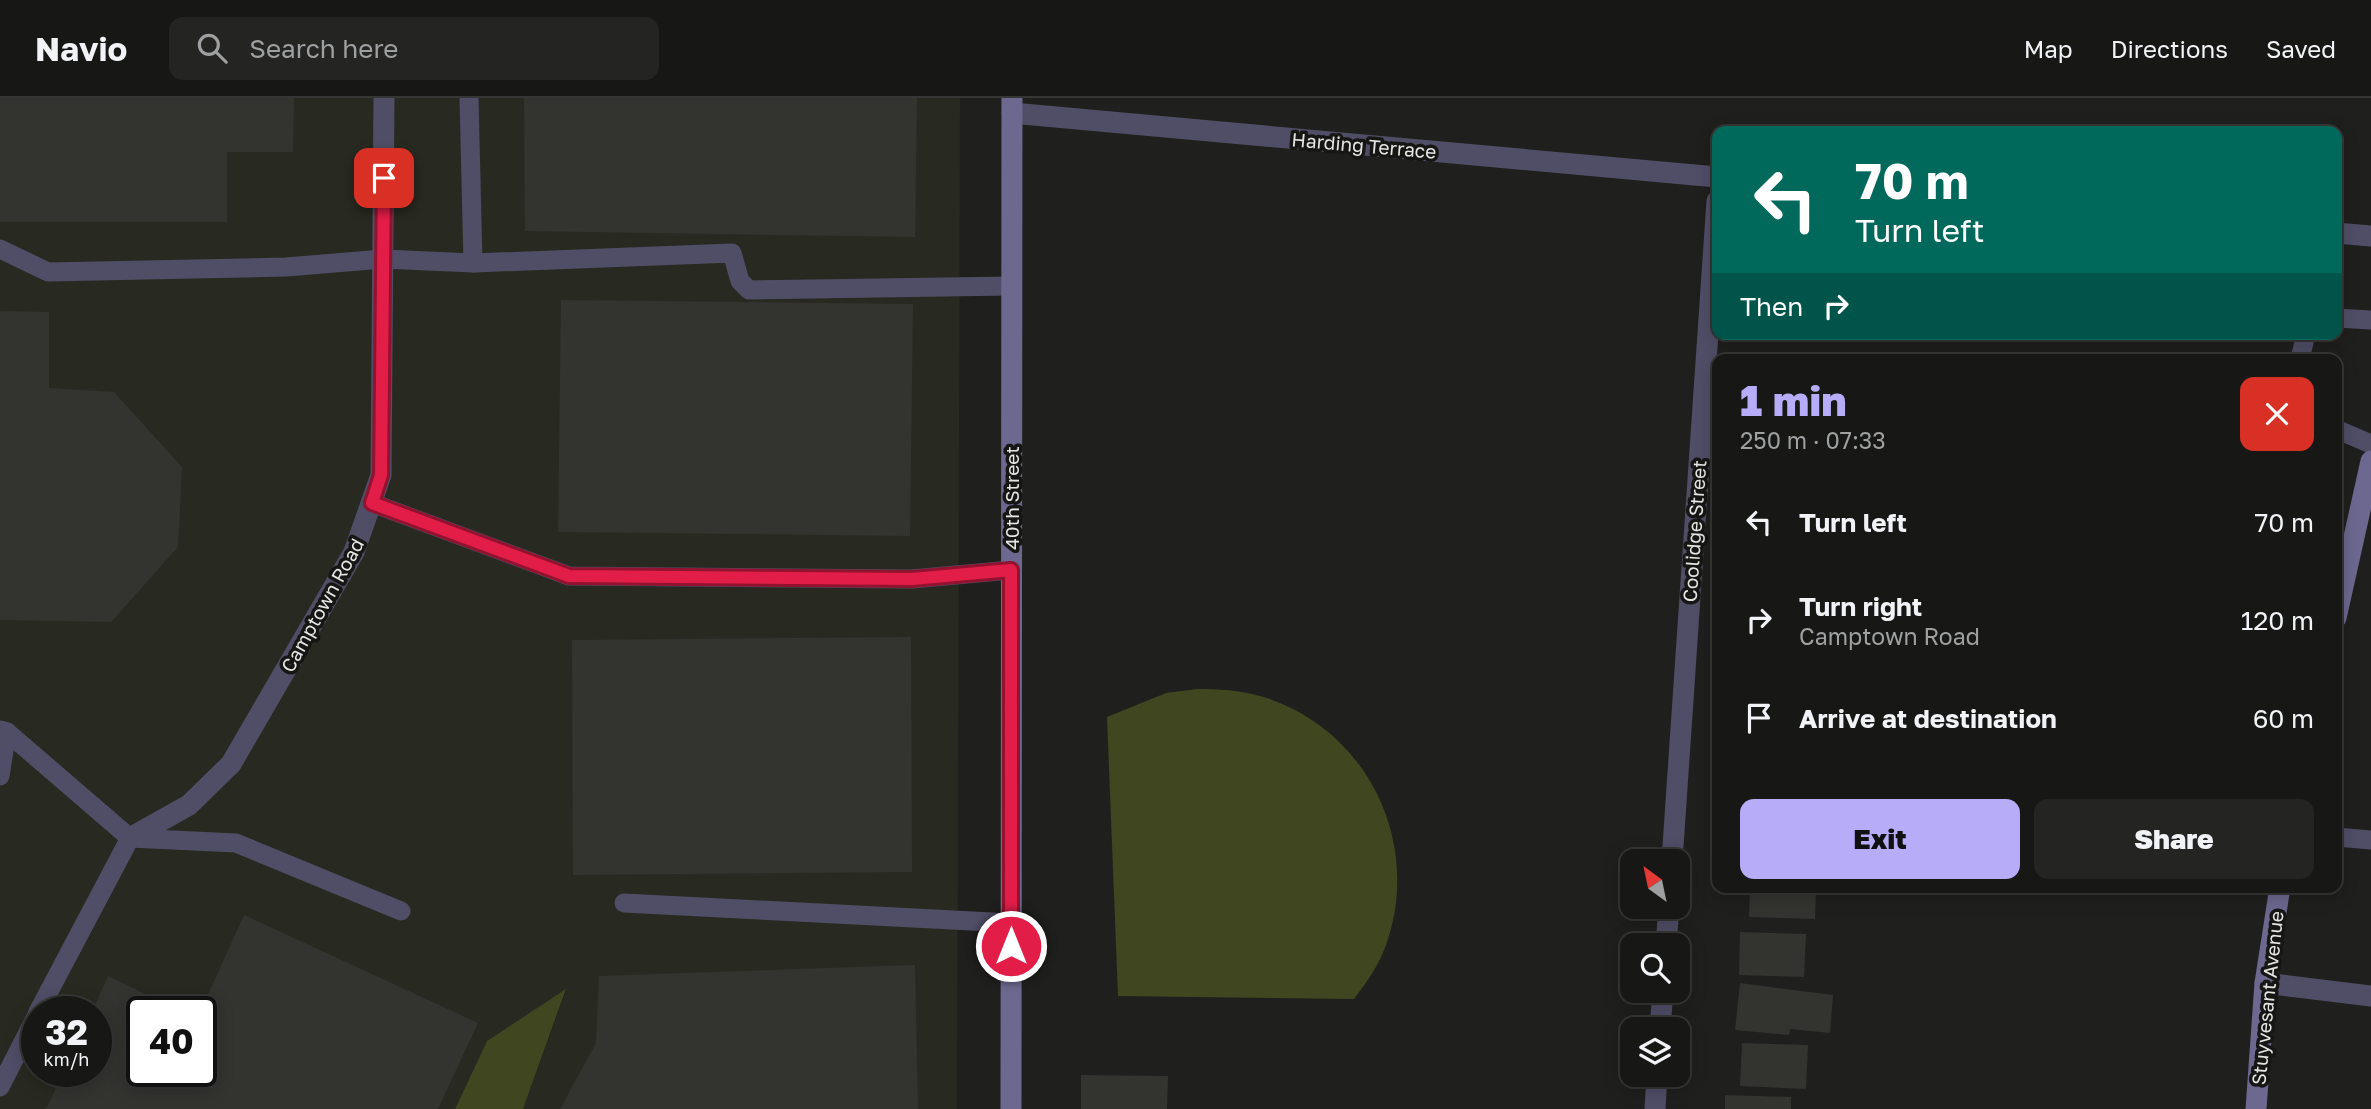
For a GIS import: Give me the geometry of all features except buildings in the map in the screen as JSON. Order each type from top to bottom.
[{"type":"street","name":"Camptown Road","points":[[130,838],[188,805],[232,764],[354,552],[372,503],[381,475],[384,98]]},
{"type":"street","name":"Harding Terrace","points":[[1012,106],[1712,176]]},
{"type":"street","name":"40th Street","points":[[1011,1109],[1012,106]]},
{"type":"street","points":[[2342,234],[2371,236]]},
{"type":"street","name":"Coolidge Street","points":[[1673,849],[1712,274]]},
{"type":"street","points":[[2342,592],[2370,469]]},
{"type":"street","name":"Stuyvesant Avenue","points":[[2256,1109],[2265,983],[2279,893]]},
{"type":"street","points":[[2265,983],[2371,996]]},
{"type":"street","points":[[1655,1109],[1656,1087]]},
{"type":"lane","points":[[469,98],[473,263]]},
{"type":"lane","points":[[0,249],[48,272],[286,267],[383,259],[473,263],[732,253],[740,281],[749,290],[1012,286]]},
{"type":"lane","points":[[2342,318],[2371,320]]},
{"type":"lane","points":[[2342,432],[2371,444]]},
{"type":"lane","points":[[372,503],[569,576],[912,579],[1011,570]]},
{"type":"lane","points":[[4,731],[130,838],[236,843],[401,911]]},
{"type":"lane","points":[[0,776],[4,731]]},
{"type":"lane","points":[[47,996],[130,838]]},
{"type":"lane","points":[[2342,838],[2371,841]]},
{"type":"lane","points":[[624,903],[1011,923]]},
{"type":"lane","points":[[0,1087],[21,1046]]},
{"type":"shaded area","points":[[0,98],[960,98],[957,1109],[523,1109],[566,991],[487,1041],[455,1109],[0,1109]]},
{"type":"green space","points":[[1197,689],[1252,694],[1297,711],[1330,733],[1356,761],[1377,793],[1390,829],[1397,867],[1396,906],[1383,952],[1354,999],[1118,996],[1107,717],[1166,693]]},
{"type":"green space","points":[[566,989],[523,1109],[455,1109],[487,1041]]},
{"type":"route","points":[[384,178],[381,475],[372,503],[569,576],[912,579],[1011,570],[1011,946]]}]
